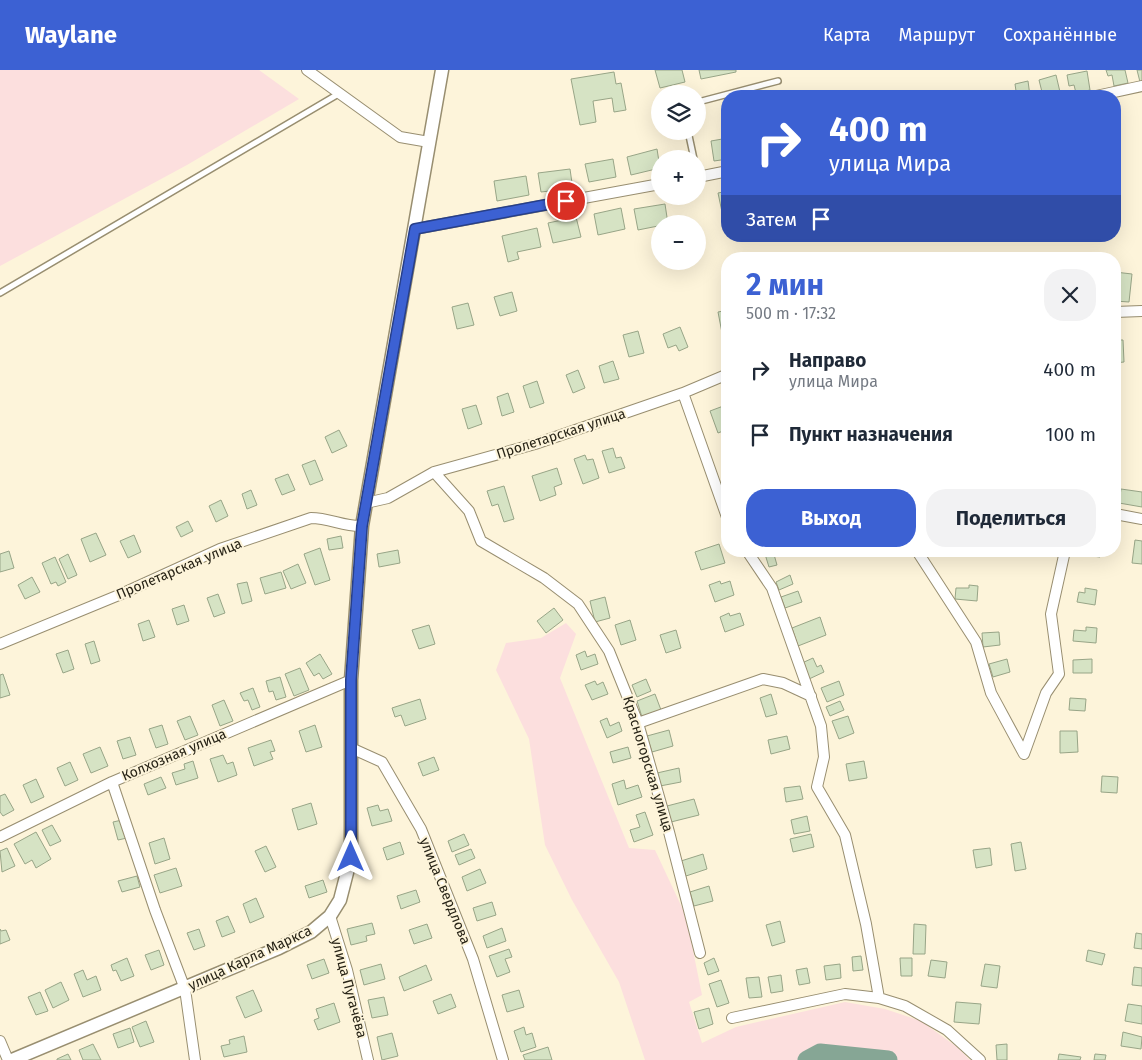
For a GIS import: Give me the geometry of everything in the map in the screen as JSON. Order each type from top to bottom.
[{"type":"street","points":[[307,70],[400,137],[429,142]]},
{"type":"street","name":"улица Карла Маркса","points":[[12,1060],[185,988],[311,932],[330,916],[340,900],[351,857],[351,680],[362,526],[442,70]]},
{"type":"street","points":[[1121,91],[1142,86]]},
{"type":"street","points":[[706,174],[721,172]]},
{"type":"street","points":[[415,229],[651,186]]},
{"type":"street","points":[[1121,312],[1142,311]]},
{"type":"street","name":"Пролетарская улица","points":[[366,502],[388,498],[434,472],[535,444],[683,393],[721,377]]},
{"type":"street","points":[[683,393],[721,500]]},
{"type":"street","name":"Красногорская улица","points":[[434,472],[469,511],[481,541],[544,578],[578,604],[610,651],[638,723],[670,832],[700,953]]},
{"type":"street","points":[[1121,515],[1142,519]]},
{"type":"street","name":"Пролетарская улица","points":[[0,644],[119,595],[220,549],[311,518],[326,518],[347,527],[362,526]]},
{"type":"street","points":[[750,557],[772,588],[821,726],[824,757],[817,787],[845,835],[866,924],[879,998]]},
{"type":"street","points":[[921,557],[976,642],[991,693],[1024,754],[1046,694],[1059,674],[1051,614],[1063,557]]},
{"type":"street","points":[[638,723],[763,679],[783,683],[811,696]]},
{"type":"street","name":"Колхозная улица","points":[[0,837],[112,782],[351,680]]},
{"type":"street","name":"улица Свердлова","points":[[351,748],[382,762],[421,829],[473,959],[503,1060]]},
{"type":"street","points":[[112,782],[155,910],[185,988],[195,1060]]},
{"type":"street","name":"улица Пугачёва","points":[[330,916],[347,970],[368,1060]]},
{"type":"street","points":[[732,1018],[845,994],[879,998],[905,1006],[947,1030],[980,1060]]},
{"type":"street","points":[[0,1041],[8,1060]]},
{"type":"lane","points":[[746,90],[778,82]]},
{"type":"lane","points":[[0,293],[340,93]]},
{"type":"lane","points":[[706,100],[721,96]]},
{"type":"shaded area","points":[[0,70],[259,70],[299,99],[187,165],[0,266]]},
{"type":"shaded area","points":[[566,623],[576,634],[560,678],[629,848],[655,850],[686,916],[702,995],[689,1002],[702,1043],[736,1027],[845,1002],[885,1009],[921,1021],[957,1047],[970,1060],[645,1060],[619,982],[572,900],[545,845],[529,739],[496,670],[506,643],[541,638]]},
{"type":"building","points":[[655,70],[682,70],[685,82],[672,85],[659,85]]},
{"type":"building","points":[[699,70],[736,70],[736,72],[701,79]]},
{"type":"building","points":[[1106,70],[1125,70],[1128,83],[1114,86],[1112,75],[1108,76]]},
{"type":"building","points":[[1137,70],[1142,70],[1142,82],[1140,82]]},
{"type":"building","points":[[1087,71],[1090,90],[1075,90],[1074,85],[1069,86],[1067,75]]},
{"type":"building","points":[[614,72],[616,84],[621,83],[626,110],[614,112],[612,98],[593,101],[596,122],[580,125],[571,79]]},
{"type":"building","points":[[1056,75],[1060,90],[1042,90],[1039,80]]},
{"type":"building","points":[[1028,81],[1029,90],[1016,90],[1015,84]]},
{"type":"building","points":[[721,139],[721,160],[714,161],[711,141]]},
{"type":"building","points":[[651,151],[651,170],[631,175],[627,157]]},
{"type":"building","points":[[613,159],[616,177],[589,182],[585,164]]},
{"type":"building","points":[[570,169],[572,183],[567,184],[567,189],[541,192],[538,173]]},
{"type":"building","points":[[526,176],[529,195],[497,201],[494,181]]},
{"type":"building","points":[[721,192],[721,207],[718,193]]},
{"type":"building","points":[[665,205],[667,215],[651,215],[651,227],[638,230],[634,209]]},
{"type":"building","points":[[621,208],[625,229],[598,235],[594,214]]},
{"type":"building","points":[[576,217],[581,237],[553,243],[548,223]]},
{"type":"building","points":[[537,228],[541,247],[517,252],[519,259],[508,262],[502,236]]},
{"type":"building","points":[[1121,273],[1132,274],[1129,302],[1121,301]]},
{"type":"building","points":[[512,292],[517,311],[500,316],[494,297]]},
{"type":"building","points":[[468,303],[474,325],[457,329],[452,307]]},
{"type":"building","points":[[721,311],[721,328],[718,312]]},
{"type":"building","points":[[680,327],[688,347],[679,351],[676,345],[668,348],[663,334]]},
{"type":"building","points":[[638,331],[644,353],[629,357],[623,335]]},
{"type":"building","points":[[1121,340],[1123,340],[1124,362],[1121,362]]},
{"type":"building","points":[[613,361],[619,379],[604,383],[599,366]]},
{"type":"building","points":[[578,370],[585,388],[573,393],[566,375]]},
{"type":"building","points":[[537,381],[544,403],[530,408],[523,386]]},
{"type":"building","points":[[508,393],[514,412],[502,416],[497,397]]},
{"type":"building","points":[[476,405],[482,424],[468,429],[462,409]]},
{"type":"building","points":[[721,407],[721,432],[718,433],[710,411]]},
{"type":"building","points":[[339,430],[347,446],[332,453],[325,437]]},
{"type":"building","points":[[613,448],[616,458],[621,457],[625,468],[609,473],[602,451]]},
{"type":"building","points":[[585,455],[587,460],[593,459],[599,478],[583,484],[574,459]]},
{"type":"building","points":[[315,460],[323,480],[310,485],[302,465]]},
{"type":"building","points":[[557,468],[562,484],[554,487],[556,495],[540,501],[532,476]]},
{"type":"building","points":[[288,474],[295,490],[282,495],[275,479]]},
{"type":"building","points":[[504,486],[514,519],[504,522],[498,504],[492,506],[487,491]]},
{"type":"building","points":[[1121,489],[1142,492],[1142,507],[1121,503]]},
{"type":"building","points":[[251,490],[257,505],[247,509],[242,494]]},
{"type":"building","points":[[221,500],[228,516],[216,522],[209,506]]},
{"type":"building","points":[[188,521],[193,531],[181,537],[176,527]]},
{"type":"building","points":[[96,533],[106,555],[90,562],[81,539]]},
{"type":"building","points":[[134,535],[141,552],[128,558],[120,541]]},
{"type":"building","points":[[341,536],[343,548],[329,550],[327,539]]},
{"type":"building","points":[[1135,540],[1142,541],[1142,564],[1132,563]]},
{"type":"building","points":[[719,544],[721,557],[723,557],[725,563],[701,570],[695,552]]},
{"type":"building","points":[[320,548],[330,580],[315,585],[304,554]]},
{"type":"building","points":[[398,550],[400,563],[379,567],[377,554]]},
{"type":"building","points":[[9,551],[14,568],[0,572],[0,554]]},
{"type":"building","points":[[68,554],[77,575],[68,579],[59,559]]},
{"type":"building","points":[[55,557],[66,582],[58,586],[56,582],[51,584],[42,563]]},
{"type":"building","points":[[766,557],[775,557],[777,565],[769,567]]},
{"type":"building","points":[[298,564],[306,583],[291,589],[283,571]]},
{"type":"building","points":[[281,572],[286,588],[265,594],[260,578]]},
{"type":"building","points":[[790,575],[793,584],[779,590],[776,582]]},
{"type":"building","points":[[32,577],[40,592],[25,599],[18,585]]},
{"type":"building","points":[[720,581],[721,584],[730,581],[734,595],[715,602],[709,585]]},
{"type":"building","points":[[247,582],[252,601],[242,604],[237,584]]},
{"type":"building","points":[[969,585],[978,586],[977,601],[955,599],[956,588],[969,588]]},
{"type":"building","points":[[1085,588],[1097,590],[1095,605],[1077,602],[1079,592],[1085,593]]},
{"type":"building","points":[[798,591],[802,602],[785,608],[781,597]]},
{"type":"building","points":[[218,594],[225,613],[214,617],[207,598]]},
{"type":"building","points":[[605,597],[610,618],[595,622],[590,601]]},
{"type":"building","points":[[184,605],[189,621],[177,625],[172,609]]},
{"type":"building","points":[[554,608],[563,620],[546,633],[537,621]]},
{"type":"building","points":[[729,613],[730,616],[740,613],[744,625],[725,632],[720,617]]},
{"type":"building","points":[[820,617],[826,635],[798,646],[792,628]]},
{"type":"building","points":[[149,620],[155,637],[143,641],[138,624]]},
{"type":"building","points":[[630,620],[636,640],[621,645],[615,625]]},
{"type":"building","points":[[429,625],[435,644],[419,649],[412,630]]},
{"type":"building","points":[[1086,627],[1097,628],[1096,643],[1073,641],[1074,630],[1086,631]]},
{"type":"building","points":[[676,630],[681,648],[666,653],[660,635]]},
{"type":"building","points":[[999,632],[1000,645],[983,647],[982,633]]},
{"type":"building","points":[[94,641],[100,661],[91,664],[85,644]]},
{"type":"building","points":[[68,650],[74,669],[63,673],[56,654]]},
{"type":"building","points":[[585,651],[587,657],[595,654],[598,664],[581,670],[576,655]]},
{"type":"building","points":[[320,654],[332,674],[323,679],[319,673],[314,676],[306,663]]},
{"type":"building","points":[[813,658],[817,667],[821,665],[824,672],[809,679],[802,663]]},
{"type":"building","points":[[1007,659],[1010,672],[993,677],[989,664]]},
{"type":"building","points":[[1092,659],[1092,673],[1073,673],[1073,660]]},
{"type":"building","points":[[300,668],[309,690],[294,696],[285,674]]},
{"type":"building","points":[[3,674],[10,695],[0,698],[0,675]]},
{"type":"building","points":[[280,677],[286,697],[276,700],[273,691],[269,692],[266,681]]},
{"type":"building","points":[[646,679],[651,691],[637,697],[632,685]]},
{"type":"building","points":[[595,681],[597,685],[603,682],[608,694],[592,700],[585,685]]},
{"type":"building","points":[[839,681],[844,695],[827,702],[821,688]]},
{"type":"building","points":[[253,688],[260,707],[252,710],[248,700],[244,701],[240,693]]},
{"type":"building","points":[[655,694],[661,710],[642,717],[637,701]]},
{"type":"building","points":[[771,694],[777,714],[766,717],[760,698]]},
{"type":"building","points":[[1070,698],[1086,699],[1085,711],[1069,710]]},
{"type":"building","points":[[420,699],[426,719],[405,726],[401,715],[395,717],[392,708]]},
{"type":"building","points":[[224,700],[233,721],[220,726],[212,705]]},
{"type":"building","points":[[840,701],[844,710],[830,716],[826,707]]},
{"type":"building","points":[[190,716],[198,735],[185,740],[177,721]]},
{"type":"building","points":[[848,716],[854,733],[839,739],[832,721]]},
{"type":"building","points":[[607,718],[610,726],[619,722],[622,731],[607,738],[600,721]]},
{"type":"building","points":[[162,725],[168,744],[156,748],[149,729]]},
{"type":"building","points":[[315,725],[322,747],[306,752],[299,731]]},
{"type":"building","points":[[669,730],[673,746],[652,752],[647,736]]},
{"type":"building","points":[[1060,731],[1077,731],[1078,752],[1060,753]]},
{"type":"building","points":[[787,736],[790,749],[771,754],[768,740]]},
{"type":"building","points":[[130,737],[136,755],[123,759],[117,741]]},
{"type":"building","points":[[271,740],[275,751],[270,752],[273,759],[254,766],[248,748]]},
{"type":"building","points":[[100,747],[108,766],[91,773],[83,754]]},
{"type":"building","points":[[628,747],[631,758],[613,763],[610,752]]},
{"type":"building","points":[[223,755],[227,764],[233,762],[237,775],[218,782],[210,759]]},
{"type":"building","points":[[434,757],[439,770],[423,776],[418,763]]},
{"type":"building","points":[[193,761],[198,778],[176,785],[172,773],[185,769],[184,764]]},
{"type":"building","points":[[864,761],[867,778],[849,781],[846,764]]},
{"type":"building","points":[[70,762],[78,780],[65,786],[57,768]]},
{"type":"building","points":[[679,768],[681,782],[660,786],[657,773]]},
{"type":"building","points":[[1102,776],[1118,777],[1117,793],[1101,792]]},
{"type":"building","points":[[161,777],[166,788],[148,795],[144,784]]},
{"type":"building","points":[[36,779],[44,797],[31,803],[23,785]]},
{"type":"building","points":[[624,780],[626,789],[638,785],[642,797],[618,805],[612,784]]},
{"type":"building","points":[[800,786],[803,799],[786,802],[784,788]]},
{"type":"building","points":[[5,794],[14,810],[3,816],[0,812],[0,796]]},
{"type":"building","points":[[694,799],[699,815],[671,822],[667,806]]},
{"type":"building","points":[[311,803],[317,824],[298,830],[292,809]]},
{"type":"building","points":[[378,805],[380,811],[388,809],[392,821],[372,826],[367,808]]},
{"type":"building","points":[[645,812],[653,835],[634,842],[630,830],[640,827],[636,815]]},
{"type":"building","points":[[807,816],[810,831],[794,834],[791,820]]},
{"type":"building","points":[[122,820],[127,838],[118,840],[113,822]]},
{"type":"building","points":[[52,825],[61,841],[50,846],[42,830]]},
{"type":"building","points":[[36,832],[51,859],[36,868],[32,860],[25,864],[14,844]]},
{"type":"building","points":[[464,834],[469,845],[452,852],[448,841]]},
{"type":"building","points":[[811,834],[814,847],[793,852],[790,839]]},
{"type":"building","points":[[164,838],[170,859],[155,864],[149,843]]},
{"type":"building","points":[[400,842],[404,854],[387,860],[383,848]]},
{"type":"building","points":[[1021,842],[1026,869],[1015,871],[1011,844]]},
{"type":"building","points":[[266,846],[276,867],[265,872],[255,851]]},
{"type":"building","points":[[7,848],[15,866],[2,872],[0,851]]},
{"type":"building","points":[[990,848],[992,865],[976,868],[973,850]]},
{"type":"building","points":[[471,849],[475,858],[459,865],[455,855]]},
{"type":"building","points":[[703,854],[707,869],[686,876],[681,861]]},
{"type":"building","points":[[176,868],[182,886],[160,893],[154,875]]},
{"type":"building","points":[[480,869],[486,883],[467,891],[462,877]]},
{"type":"building","points":[[137,876],[140,887],[122,892],[118,881]]},
{"type":"building","points":[[323,880],[327,892],[309,898],[305,886]]},
{"type":"building","points":[[709,886],[713,901],[694,906],[690,892]]},
{"type":"building","points":[[416,890],[420,902],[401,909],[397,896]]},
{"type":"building","points":[[256,898],[264,917],[250,923],[243,904]]},
{"type":"building","points":[[492,902],[496,915],[477,921],[473,908]]},
{"type":"building","points":[[228,916],[235,932],[222,937],[216,921]]},
{"type":"building","points":[[780,921],[785,942],[772,946],[766,925]]},
{"type":"building","points":[[372,923],[375,934],[366,936],[367,941],[351,945],[347,929]]},
{"type":"building","points":[[427,924],[432,938],[414,944],[409,930]]},
{"type":"building","points":[[914,924],[926,925],[925,954],[913,954]]},
{"type":"building","points":[[502,928],[506,941],[487,948],[483,936]]},
{"type":"building","points":[[0,929],[1,931],[6,930],[10,940],[0,944]]},
{"type":"building","points":[[199,929],[205,946],[194,950],[187,933]]},
{"type":"building","points":[[1136,933],[1142,934],[1142,949],[1134,948]]},
{"type":"building","points":[[509,949],[512,957],[505,959],[510,972],[497,977],[489,956]]},
{"type":"building","points":[[159,950],[164,965],[151,970],[145,955]]},
{"type":"building","points":[[1088,950],[1105,954],[1102,965],[1086,961]]},
{"type":"building","points":[[861,956],[863,970],[853,971],[852,957]]},
{"type":"building","points":[[127,958],[134,976],[121,981],[116,970],[113,971],[111,965]]},
{"type":"building","points":[[714,958],[719,971],[708,975],[704,963]]},
{"type":"building","points":[[900,958],[912,958],[912,976],[901,976]]},
{"type":"building","points":[[324,959],[329,973],[312,979],[307,965]]},
{"type":"building","points":[[931,960],[947,962],[945,978],[928,976]]},
{"type":"building","points":[[381,964],[385,979],[364,985],[360,970]]},
{"type":"building","points":[[840,964],[841,978],[826,980],[824,966]]},
{"type":"building","points":[[985,964],[1000,966],[997,988],[981,986]]},
{"type":"building","points":[[426,965],[432,980],[404,991],[399,977]]},
{"type":"building","points":[[1134,967],[1142,968],[1142,986],[1132,985]]},
{"type":"building","points":[[807,968],[810,983],[799,985],[796,970]]},
{"type":"building","points":[[83,970],[87,980],[96,976],[101,990],[83,997],[74,974]]},
{"type":"building","points":[[781,975],[783,991],[771,993],[768,977]]},
{"type":"building","points":[[759,977],[762,997],[749,998],[746,978]]},
{"type":"building","points":[[721,980],[729,1003],[717,1007],[709,984]]},
{"type":"building","points":[[61,982],[69,1000],[53,1008],[45,990]]},
{"type":"building","points":[[253,990],[262,1011],[245,1018],[236,997]]},
{"type":"building","points":[[519,990],[524,1007],[507,1012],[502,995]]},
{"type":"building","points":[[40,992],[48,1011],[36,1015],[28,997]]},
{"type":"building","points":[[451,994],[456,1007],[438,1014],[433,1001]]},
{"type":"building","points":[[384,997],[388,1015],[372,1018],[368,1000]]},
{"type":"building","points":[[956,1002],[981,1004],[979,1024],[954,1022]]},
{"type":"building","points":[[334,1003],[340,1022],[318,1030],[314,1020],[319,1018],[316,1009]]},
{"type":"building","points":[[1128,1004],[1142,1006],[1142,1024],[1125,1021]]},
{"type":"building","points":[[709,1008],[713,1024],[699,1029],[694,1012]]},
{"type":"building","points":[[146,1021],[154,1042],[140,1047],[132,1027]]},
{"type":"building","points":[[524,1027],[526,1035],[532,1033],[536,1047],[521,1052],[514,1031]]},
{"type":"building","points":[[130,1028],[134,1042],[118,1048],[113,1034]]},
{"type":"building","points":[[1123,1032],[1142,1037],[1141,1049],[1121,1046]]},
{"type":"building","points":[[392,1033],[398,1056],[382,1060],[377,1037]]},
{"type":"building","points":[[244,1036],[247,1052],[224,1057],[221,1046],[230,1044],[229,1040]]},
{"type":"building","points":[[93,1044],[101,1060],[83,1060],[79,1050]]},
{"type":"building","points":[[1007,1044],[1007,1060],[997,1060],[996,1045]]},
{"type":"building","points":[[548,1047],[552,1060],[525,1060],[523,1055]]},
{"type":"building","points":[[68,1054],[71,1060],[57,1060],[57,1059]]},
{"type":"building","points":[[1059,1054],[1081,1057],[1080,1060],[1058,1060]]},
{"type":"building","points":[[1095,1054],[1106,1055],[1105,1060],[1094,1060]]},
{"type":"waterway","points":[[807,1060],[820,1053],[888,1060]]},
{"type":"route","points":[[351,857],[351,680],[362,526],[415,229],[566,201]]}]
